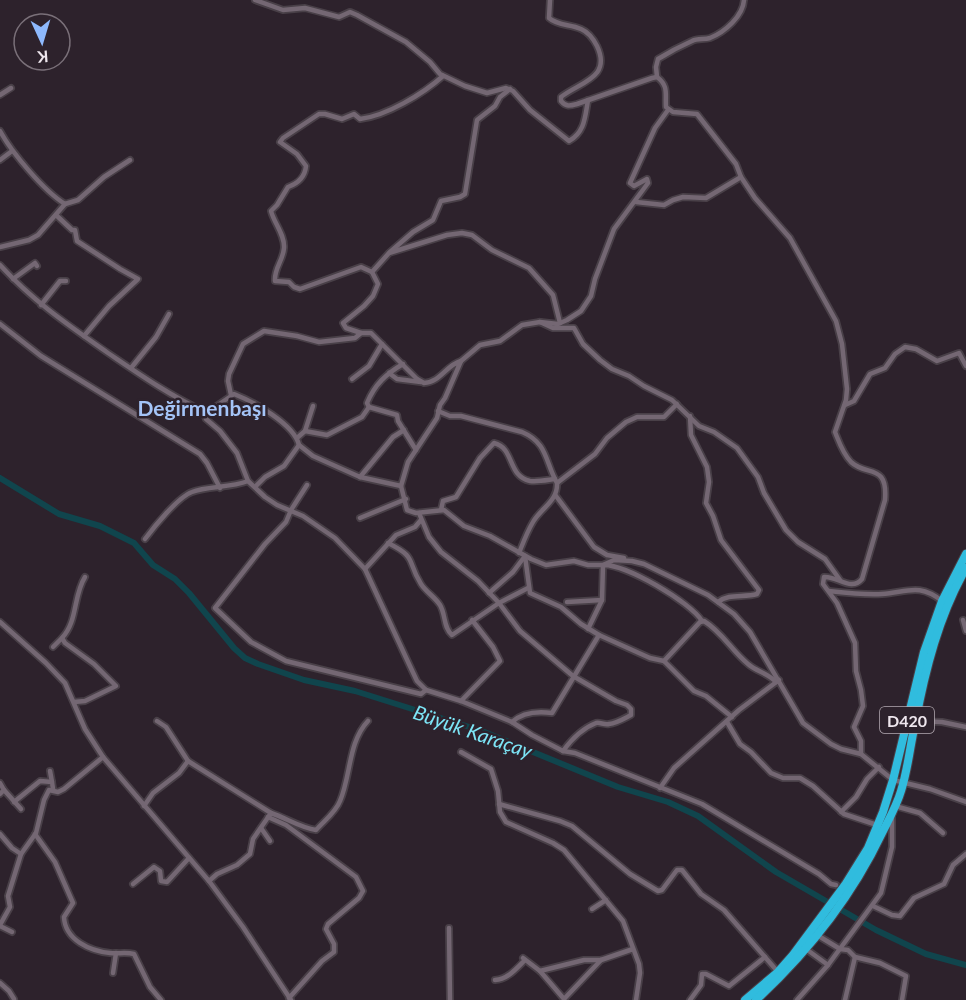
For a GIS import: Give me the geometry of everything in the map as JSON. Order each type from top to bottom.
[{"type":"highway","name":"D420","points":[[844,886],[863,858],[877,825],[893,780],[924,652],[942,601],[966,554]]},
{"type":"highway","name":"D420","points":[[844,886],[875,851],[893,810],[903,783],[915,721],[934,646],[954,592],[966,568]]},
{"type":"highway","points":[[756,1000],[787,972],[806,949],[844,886]]},
{"type":"highway","points":[[745,1000],[778,972],[818,930]]},
{"type":"street","points":[[255,0],[283,10],[305,8],[334,16],[350,12],[357,15],[406,42],[443,76],[465,87],[482,92],[510,89],[530,110],[569,141],[578,134],[585,121],[588,100]]},
{"type":"street","points":[[550,0],[549,18],[559,24],[577,27],[587,32],[601,55],[599,68],[593,76],[583,85],[561,97],[561,101],[569,106],[657,77]]},
{"type":"street","points":[[668,110],[665,105],[666,86],[657,77],[658,59],[692,40],[707,39],[718,34],[740,14],[744,0]]},
{"type":"street","points":[[421,382],[371,333],[361,333],[346,328],[343,323],[373,296],[378,284],[372,272],[361,267],[300,289],[294,288],[289,282],[274,281],[275,270],[285,249],[284,241],[271,211],[277,206],[288,187],[300,181],[306,166],[297,154],[280,142],[283,138],[320,114],[345,119],[354,114],[360,119],[385,114],[389,109],[417,95],[443,76]]},
{"type":"street","points":[[0,95],[11,88]]},
{"type":"street","points":[[372,272],[412,232],[433,220],[441,201],[465,194],[477,120],[495,106],[500,97],[510,89]]},
{"type":"street","points":[[668,110],[697,114],[736,164],[741,177],[758,200],[790,238],[837,321],[848,389],[835,432],[842,450],[850,461],[879,475],[885,484],[886,492],[864,576],[859,583],[854,585],[831,577],[823,578],[823,584],[830,591],[855,643],[856,671],[863,706],[854,727],[861,741],[861,754]]},
{"type":"street","points":[[388,372],[397,380],[432,381],[480,345],[500,341],[522,325],[540,322],[560,323],[575,316],[589,301],[614,229],[636,202],[648,181],[644,180],[634,186],[630,181],[656,128],[668,110]]},
{"type":"street","points":[[0,130],[12,151],[56,198],[65,204]]},
{"type":"street","points":[[0,160],[12,151]]},
{"type":"street","points":[[0,247],[34,237],[65,204],[78,200],[104,177],[129,160]]},
{"type":"street","points":[[636,202],[664,205],[683,197],[706,198],[741,177]]},
{"type":"street","points":[[56,215],[64,220],[72,230],[75,230],[77,241],[138,279],[109,306],[84,336]]},
{"type":"street","points":[[389,253],[447,235],[462,233],[471,235],[492,250],[529,268],[553,295],[560,323]]},
{"type":"street","points":[[13,279],[35,263],[37,266]]},
{"type":"street","points":[[0,265],[40,305],[131,369],[178,399],[202,411],[206,419],[220,431],[237,453],[242,472],[248,481],[277,505],[303,516],[343,544],[365,568],[417,681],[426,690],[461,701],[512,722],[563,751],[575,753],[713,810],[819,874],[831,884],[844,886]]},
{"type":"street","points":[[40,305],[60,281],[66,281]]},
{"type":"street","points":[[131,369],[156,337],[169,314]]},
{"type":"street","points":[[540,322],[553,328],[574,328],[583,344],[600,360],[677,404],[699,426],[714,432],[741,453],[758,477],[764,493],[786,530],[798,542],[825,559],[840,580]]},
{"type":"street","points":[[0,324],[41,356],[200,454],[220,488]]},
{"type":"street","points":[[231,395],[229,374],[243,344],[264,332],[297,336],[319,342],[355,338],[361,333]]},
{"type":"street","points":[[352,379],[369,366],[382,344]]},
{"type":"street","points":[[844,405],[854,401],[870,374],[885,368],[895,354],[905,347],[913,347],[937,361],[960,353],[966,366]]},
{"type":"street","points":[[461,361],[437,418],[408,462],[401,486],[407,510],[419,513],[441,510],[464,526],[490,536],[546,566],[574,561],[588,565],[622,568],[635,573],[690,609],[702,621],[717,630],[750,666],[777,681]]},
{"type":"street","points":[[305,430],[327,435],[362,417],[369,407],[367,403],[374,388],[388,372],[403,364]]},
{"type":"street","points":[[202,411],[215,407],[234,394],[273,414],[297,438],[299,445],[313,456],[360,477],[401,486]]},
{"type":"street","points":[[441,510],[443,501],[456,497],[480,458],[494,443],[500,445],[508,455],[513,469],[522,477],[532,481],[556,481],[595,454],[607,438],[626,422],[637,417],[664,417],[677,404]]},
{"type":"street","points":[[297,438],[305,430],[313,406]]},
{"type":"street","points":[[369,407],[397,415],[398,421],[416,450]]},
{"type":"street","points":[[438,411],[450,416],[461,416],[530,435],[542,446],[556,481],[556,496],[594,547],[607,555],[644,564],[693,587],[734,614],[750,632],[777,681],[803,723],[810,730],[841,748],[861,754],[893,780],[930,789],[966,802]]},
{"type":"street","points":[[690,416],[690,435],[707,468],[709,482],[706,503],[721,540],[759,590],[752,596],[728,597],[718,602]]},
{"type":"street","points":[[360,477],[393,437],[404,430]]},
{"type":"street","points":[[255,487],[265,477],[284,466],[299,445]]},
{"type":"street","points":[[145,539],[162,517],[192,492],[248,481]]},
{"type":"street","points":[[308,485],[291,510],[286,522],[265,544],[215,608],[251,642],[286,661],[401,690],[422,694],[426,690]]},
{"type":"street","points":[[519,553],[534,520],[556,496]]},
{"type":"street","points":[[360,518],[406,499]]},
{"type":"street","points":[[419,513],[429,537],[441,552],[478,581],[520,632],[573,676],[627,705],[632,712],[631,715],[610,724],[598,722],[594,724],[570,740],[563,751]]},
{"type":"street","points":[[365,568],[396,535],[415,527],[421,520]]},
{"type":"street","points":[[388,543],[410,556],[422,585],[440,604],[452,635],[498,603],[528,588]]},
{"type":"street","points":[[489,594],[513,572],[525,556]]},
{"type":"street","points":[[525,556],[530,593],[561,607],[599,635],[650,658],[664,661],[690,687],[706,696],[732,717]]},
{"type":"street","points":[[603,566],[614,560],[632,561]]},
{"type":"street","points":[[588,629],[602,600],[603,566]]},
{"type":"street","points":[[53,647],[70,628],[74,617],[76,594],[85,577]]},
{"type":"street","points":[[830,591],[849,594],[884,594],[906,589],[924,590],[942,601]]},
{"type":"street","points":[[567,602],[602,600]]},
{"type":"street","points":[[461,701],[500,661],[493,647],[472,620]]},
{"type":"street","points":[[963,620],[966,631]]},
{"type":"street","points":[[664,661],[702,621]]},
{"type":"street","points":[[0,622],[65,683],[85,729],[103,757],[209,881],[243,927],[289,999],[322,961],[334,952],[334,944],[326,929],[328,924],[354,903],[363,891],[356,877],[348,871],[286,825],[188,761],[166,727],[157,721]]},
{"type":"street","points":[[512,722],[518,716],[531,712],[552,713],[599,635]]},
{"type":"street","points":[[62,638],[65,643],[94,664],[116,686],[85,701],[74,702]]},
{"type":"street","points":[[660,788],[674,768],[746,704],[777,681]]},
{"type":"street","points":[[270,815],[293,821],[307,829],[316,830],[340,803],[346,787],[356,741],[368,721]]},
{"type":"street","points":[[915,721],[942,722],[966,727]]},
{"type":"street","points":[[727,722],[740,744],[752,752],[771,772],[783,778],[797,777],[804,780],[841,812],[877,825]]},
{"type":"street","points":[[461,752],[491,769],[500,812],[506,822],[564,850],[623,921],[639,964],[636,1000]]},
{"type":"street","points":[[53,789],[58,792],[64,789],[103,757]]},
{"type":"street","points":[[144,806],[153,793],[179,773],[188,761]]},
{"type":"street","points":[[841,812],[879,767]]},
{"type":"street","points":[[50,771],[53,789]]},
{"type":"street","points":[[15,802],[40,781],[52,782]]},
{"type":"street","points":[[0,783],[2,792],[21,809]]},
{"type":"street","points":[[12,932],[0,927],[10,906],[8,896],[21,854],[35,834],[44,800],[49,790],[53,789]]},
{"type":"street","points":[[499,804],[572,826],[630,874],[658,891],[662,890],[677,870],[682,870],[703,897],[724,910],[778,972]]},
{"type":"street","points":[[797,1000],[828,965],[873,906],[882,890],[892,843],[893,810],[924,815],[943,833]]},
{"type":"street","points":[[209,881],[217,874],[237,865],[250,854],[253,839],[270,815]]},
{"type":"street","points":[[261,828],[270,841]]},
{"type":"street","points":[[0,834],[12,848],[21,854]]},
{"type":"street","points":[[35,834],[55,862],[73,903],[64,917],[67,930],[83,945],[99,951],[134,954],[150,987],[161,1000]]},
{"type":"street","points":[[873,906],[892,915],[900,916],[914,898],[944,884],[953,865],[966,854]]},
{"type":"street","points":[[133,884],[154,867],[160,872],[161,881],[167,882],[189,858]]},
{"type":"street","points":[[0,900],[8,896]]},
{"type":"street","points":[[592,909],[606,900]]},
{"type":"street","points":[[449,928],[450,1000]]},
{"type":"street","points":[[818,930],[855,957],[880,963],[906,976],[902,1000]]},
{"type":"street","points":[[540,971],[584,960],[601,960],[633,949]]},
{"type":"street","points":[[806,949],[828,965]]},
{"type":"street","points":[[112,973],[116,953]]},
{"type":"street","points":[[690,1000],[701,985],[702,974],[729,986],[765,957]]},
{"type":"street","points":[[845,1000],[855,957]]},
{"type":"street","points":[[495,980],[501,980],[511,974],[524,959],[540,971],[564,999],[601,960]]},
{"type":"street","points":[[0,983],[14,999]]},
{"type":"street","points":[[802,996],[808,1000]]},
{"type":"waterway","name":"Büyük Karaçay","points":[[0,478],[59,514],[100,526],[134,543],[153,565],[175,579],[189,593],[234,648],[245,658],[304,680],[355,691],[482,731],[618,787],[668,802],[698,816],[776,872],[876,930],[926,954],[966,965]]},
{"type":"district","name":"Değirmenbaşı","points":[[202,407]]}]
